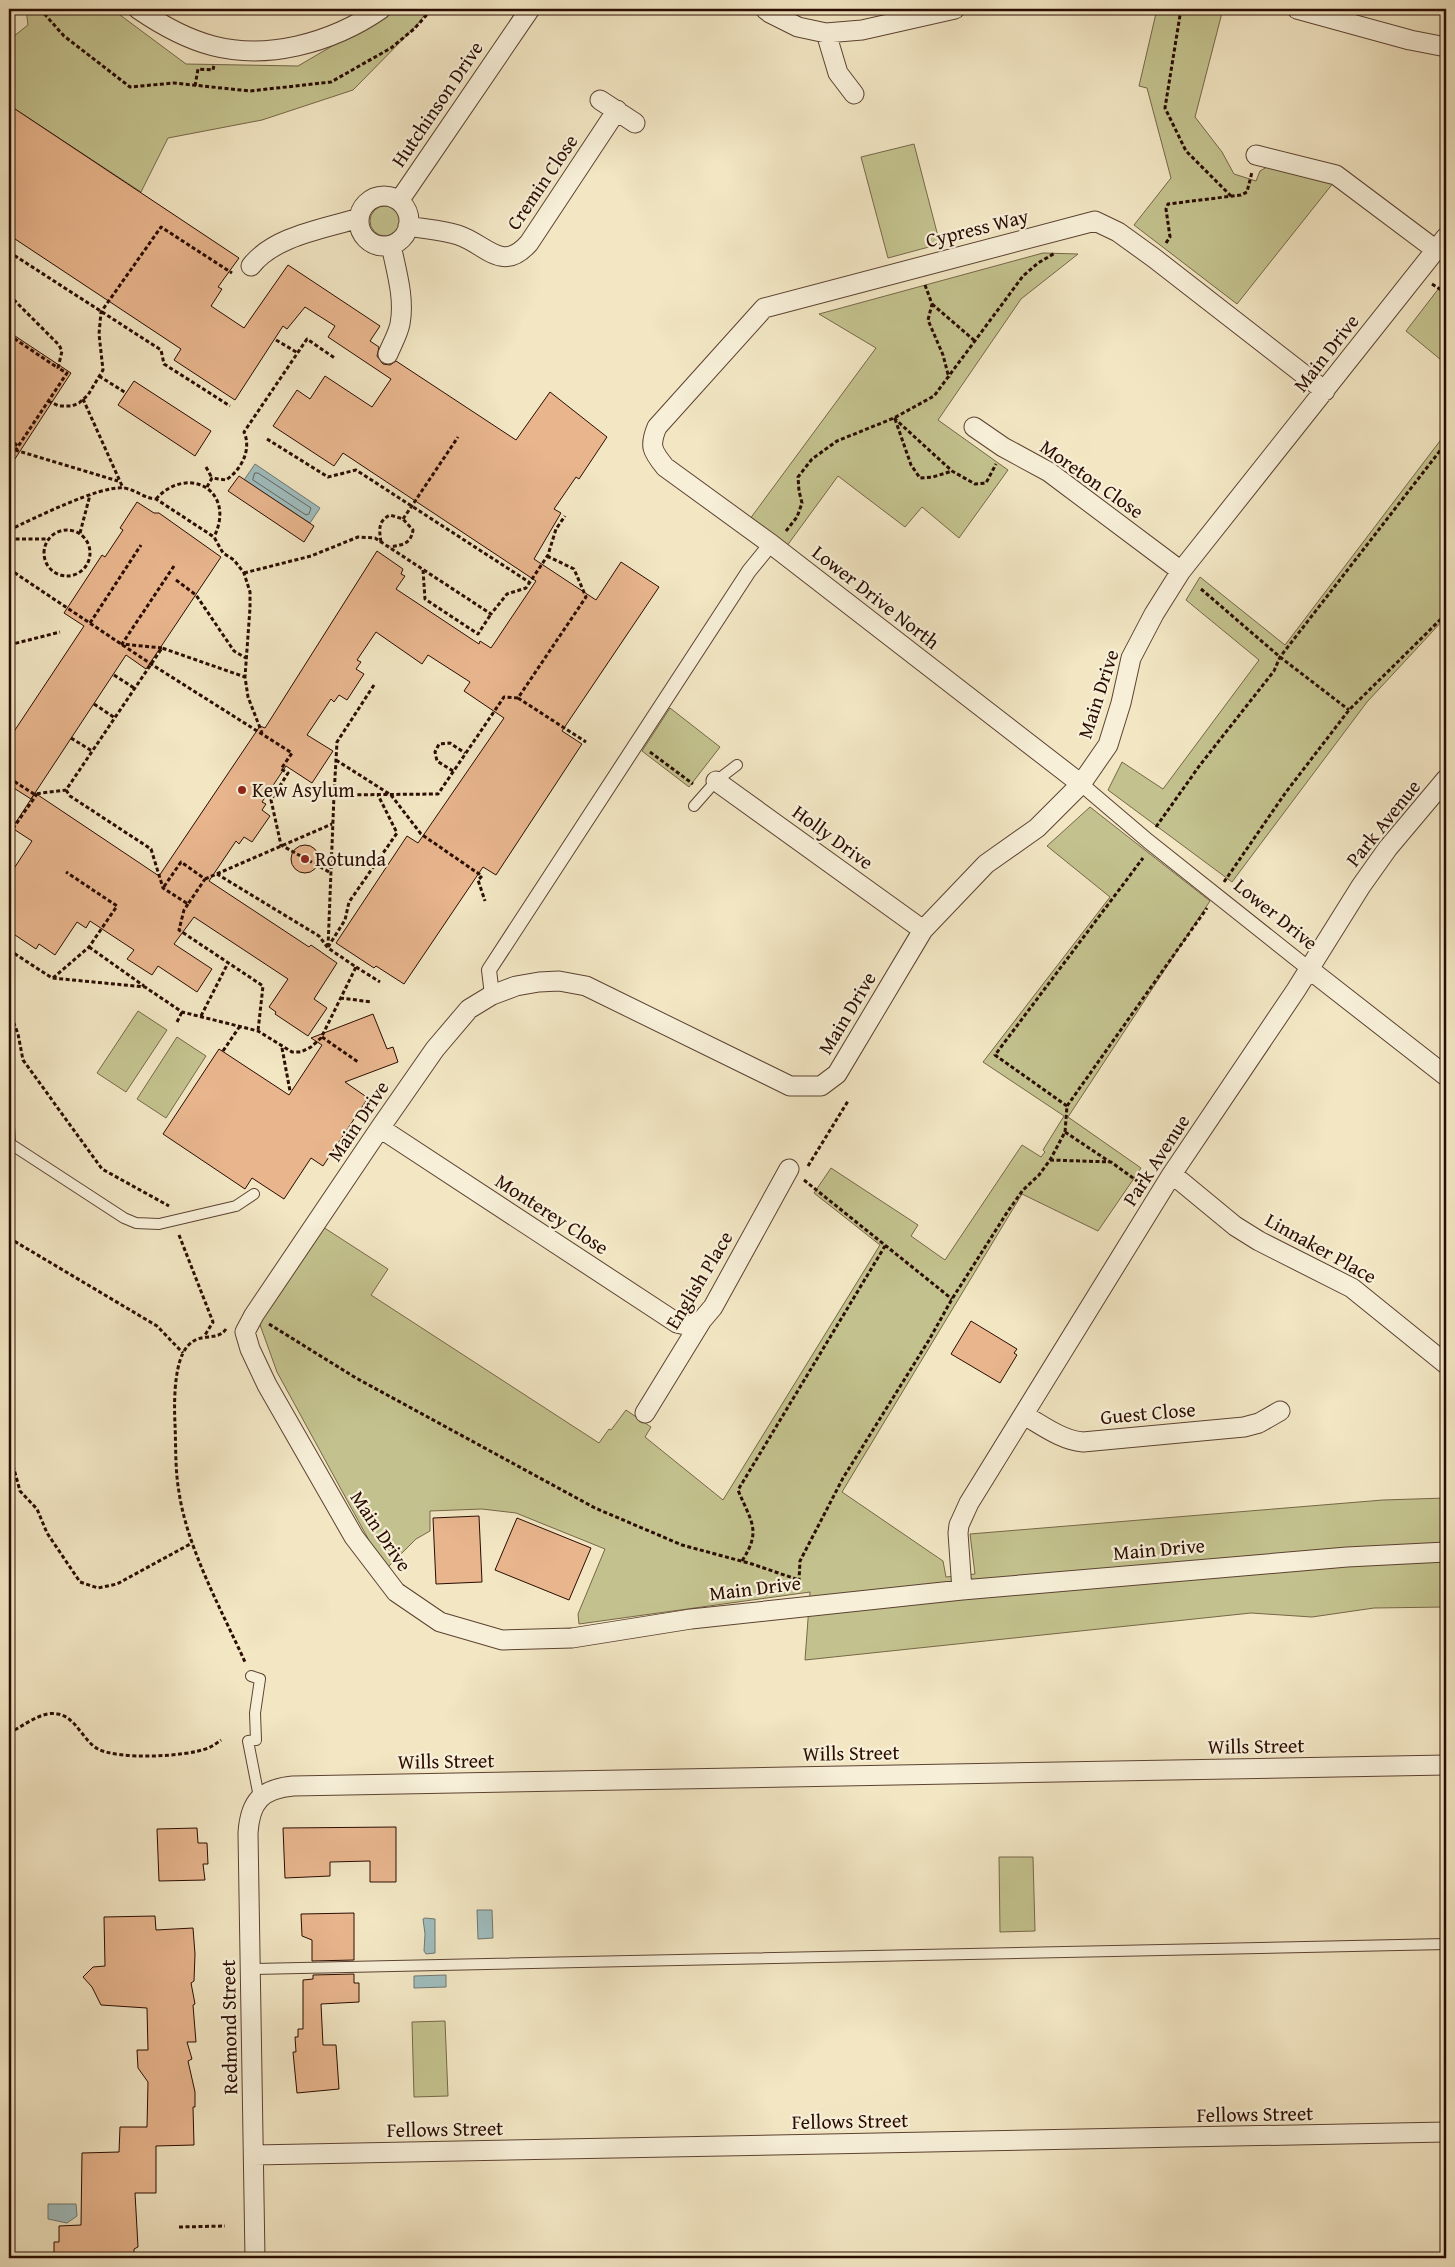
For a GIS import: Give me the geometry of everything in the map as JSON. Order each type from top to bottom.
[{"type":"street","points":[[138,9],[177,33],[218,48],[248,52],[267,51],[309,43],[351,28],[381,9]]},
{"type":"street","name":"Hutchinson Drive","points":[[399,201],[530,9]]},
{"type":"street","points":[[766,9],[770,13],[798,27],[826,33],[862,30],[955,9]]},
{"type":"street","points":[[1297,9],[1410,40],[1446,47]]},
{"type":"street","points":[[826,33],[838,73],[854,94]]},
{"type":"street","points":[[600,100],[634,123]]},
{"type":"street","name":"Cremin Close","points":[[408,226],[457,235],[494,256],[506,257],[516,254],[529,242],[617,110]]},
{"type":"street","points":[[1256,155],[1336,175],[1441,244]]},
{"type":"street","points":[[377,197],[389,197],[399,201],[407,213],[408,226],[402,238],[391,245],[382,245],[369,241],[361,231],[359,218],[364,206],[377,197]]},
{"type":"street","points":[[244,267],[260,254],[288,239],[359,218]]},
{"type":"street","name":"Cypress Way","points":[[651,441],[657,427],[764,308],[918,266],[1096,221],[1118,232],[1154,258],[1325,391]]},
{"type":"street","name":"Main Drive","points":[[1441,244],[1181,571],[1154,614],[1131,658],[1121,702],[1108,745],[1081,784],[1037,828],[986,864],[923,930],[838,1072],[821,1086],[790,1086],[586,986],[559,981],[539,982],[516,986],[492,995],[469,1009],[435,1049],[254,1315],[245,1332],[250,1349],[267,1385],[354,1537],[396,1592],[440,1622],[502,1640],[572,1638],[690,1618],[962,1590],[1308,1560],[1446,1552]]},
{"type":"street","points":[[388,354],[400,325],[401,310],[400,290],[391,245]]},
{"type":"street","name":"Moreton Close","points":[[974,427],[1003,447],[1049,472],[1181,571]]},
{"type":"street","name":"Lower Drive North","points":[[651,441],[654,454],[665,467],[771,544],[1081,784]]},
{"type":"street","points":[[492,995],[489,970],[750,571],[771,544]]},
{"type":"street","name":"Park Avenue","points":[[962,1590],[959,1525],[970,1503],[1172,1174],[1309,969],[1345,910],[1383,855],[1446,780]]},
{"type":"street","name":"Lower Drive","points":[[1081,784],[1148,841],[1446,1076]]},
{"type":"street","name":"Holly Drive","points":[[711,787],[923,930]]},
{"type":"street","name":"Monterey Close","points":[[380,1128],[677,1323],[690,1326],[702,1320]]},
{"type":"street","name":"English Place","points":[[645,1413],[702,1320],[713,1308],[795,1173]]},
{"type":"street","name":"Linnaker Place","points":[[1172,1174],[1235,1226],[1259,1241],[1352,1288],[1446,1364]]},
{"type":"street","name":"Guest Close","points":[[1024,1415],[1061,1436],[1072,1441],[1083,1442],[1244,1427],[1259,1423],[1280,1411]]},
{"type":"street","name":"Wills Street","points":[[259,1797],[270,1790],[293,1786],[1446,1765]]},
{"type":"street","name":"Redmond Street","points":[[255,2258],[249,1827],[254,1807],[259,1797]]},
{"type":"street","name":"Fellows Street","points":[[254,2155],[1446,2132]]},
{"type":"lane","points":[[694,806],[711,787],[737,765]]},
{"type":"lane","points":[[9,1126],[9,1143],[124,1218],[136,1223],[148,1225],[236,1206],[254,1194]]},
{"type":"lane","points":[[251,1676],[260,1679],[255,1713],[256,1740],[248,1741],[251,1765],[259,1797]]},
{"type":"lane","points":[[251,1969],[1446,1944]]},
{"type":"path","points":[[1181,9],[1165,108],[1186,151],[1231,196]]},
{"type":"path","points":[[195,86],[198,69],[212,70],[218,48]]},
{"type":"path","points":[[1154,258],[1170,237],[1166,209],[1168,204],[1231,196],[1247,192],[1256,155]]},
{"type":"path","points":[[48,401],[65,407],[79,403],[100,376],[103,370],[99,334],[101,312],[161,226],[232,273],[244,267]]},
{"type":"path","points":[[771,544],[780,538],[797,517],[802,503],[798,477],[812,459],[837,440],[894,418],[934,396],[949,378],[998,307],[1023,276],[1038,263],[1059,251]]},
{"type":"path","points":[[9,252],[161,350],[164,364],[230,406]]},
{"type":"path","points":[[918,266],[932,304],[975,341]]},
{"type":"path","points":[[9,295],[59,344],[62,351],[58,368]]},
{"type":"path","points":[[932,304],[928,320],[943,355],[949,378]]},
{"type":"path","points":[[9,335],[67,373],[9,460]]},
{"type":"path","points":[[212,478],[226,480],[234,475],[248,449],[248,441],[244,432],[307,339],[336,359]]},
{"type":"path","points":[[276,340],[298,353]]},
{"type":"path","points":[[100,376],[126,393]]},
{"type":"path","points":[[83,399],[118,481],[123,488]]},
{"type":"path","points":[[894,418],[911,465],[920,478],[933,477],[952,471]]},
{"type":"path","points":[[894,418],[952,471],[975,484],[986,483],[992,474],[1003,447]]},
{"type":"path","points":[[402,519],[458,437]]},
{"type":"path","points":[[9,438],[18,446]]},
{"type":"path","points":[[267,439],[328,477],[356,470],[410,507],[529,582]]},
{"type":"path","points":[[1067,1106],[996,1055],[1144,857],[1148,841],[1200,765],[1274,671],[1280,657],[1446,443]]},
{"type":"path","points":[[15,450],[118,481]]},
{"type":"path","points":[[206,467],[212,478]]},
{"type":"path","points":[[207,487],[212,478]]},
{"type":"path","points":[[156,499],[163,491],[175,486],[203,484],[211,489],[216,498],[221,519],[214,536]]},
{"type":"path","points":[[9,530],[90,496],[123,488],[145,498],[156,499],[214,536],[223,553],[234,560],[244,573],[250,592],[245,677],[248,697],[262,733]]},
{"type":"path","points":[[80,533],[90,496]]},
{"type":"path","points":[[381,542],[379,525],[382,518],[390,514],[402,519],[413,530],[412,538],[407,543],[389,548]]},
{"type":"path","points":[[423,570],[425,599],[478,634],[507,594],[526,588],[547,556],[556,529],[565,516]]},
{"type":"path","points":[[69,529],[80,533],[88,542],[91,554],[87,566],[77,574],[65,577],[53,572],[45,563],[43,550],[47,539],[56,531],[69,529]]},
{"type":"path","points":[[244,573],[311,556],[358,537],[374,538],[491,614]]},
{"type":"path","points":[[9,539],[47,539]]},
{"type":"path","points":[[90,623],[141,544]]},
{"type":"path","points":[[518,698],[586,597],[574,569],[547,556]]},
{"type":"path","points":[[122,644],[174,566]]},
{"type":"path","points":[[9,569],[151,664],[292,753],[281,769],[288,773],[271,800],[281,846],[330,873]]},
{"type":"path","points":[[176,580],[196,595],[234,651],[246,658]]},
{"type":"path","points":[[1201,589],[1280,657],[1349,710]]},
{"type":"path","points":[[254,1315],[356,1378],[595,1508],[682,1545],[742,1561],[798,1580],[800,1561],[843,1478],[929,1340],[952,1299],[1013,1204],[1050,1160],[1065,1132],[1067,1106],[1216,895],[1286,792],[1349,710],[1446,614]]},
{"type":"path","points":[[9,645],[60,632]]},
{"type":"path","points":[[122,644],[162,648],[245,677]]},
{"type":"path","points":[[9,778],[34,794],[66,790],[162,648]]},
{"type":"path","points":[[114,675],[134,688]]},
{"type":"path","points":[[328,948],[337,742],[374,685]]},
{"type":"path","points":[[334,795],[438,794],[504,697],[518,698],[586,742]]},
{"type":"path","points":[[94,704],[115,718]]},
{"type":"path","points":[[72,738],[92,751]]},
{"type":"path","points":[[453,771],[437,761],[435,752],[440,744],[450,743],[465,753]]},
{"type":"path","points":[[638,744],[711,787]]},
{"type":"path","points":[[336,760],[390,795],[421,834],[482,876],[478,880],[485,902]]},
{"type":"path","points":[[66,790],[70,796],[150,849],[163,888],[188,904]]},
{"type":"path","points":[[9,834],[37,794]]},
{"type":"path","points":[[328,948],[345,920],[349,902],[397,833],[378,795]]},
{"type":"path","points":[[258,1031],[263,986],[179,930],[184,910],[206,879],[332,824]]},
{"type":"path","points":[[163,888],[181,862],[206,879]]},
{"type":"path","points":[[52,978],[90,947],[117,906],[66,872]]},
{"type":"path","points":[[218,874],[319,936],[328,948],[380,982]]},
{"type":"path","points":[[90,947],[182,1012],[258,1031],[292,1052],[301,1052],[311,1048],[322,1037],[356,967]]},
{"type":"path","points":[[9,950],[52,978],[145,987]]},
{"type":"path","points":[[201,1016],[228,963]]},
{"type":"path","points":[[340,998],[372,1002]]},
{"type":"path","points":[[9,1010],[18,1034],[23,1060],[102,1169],[172,1207],[175,1220],[213,1322],[205,1335],[194,1340],[183,1353],[174,1394],[179,1493],[192,1543],[251,1676]]},
{"type":"path","points":[[177,1022],[182,1012]]},
{"type":"path","points":[[223,1051],[240,1026]]},
{"type":"path","points":[[322,1037],[358,1062]]},
{"type":"path","points":[[282,1047],[290,1091]]},
{"type":"path","points":[[848,1101],[795,1173],[952,1299]]},
{"type":"path","points":[[1065,1132],[1147,1188]]},
{"type":"path","points":[[1050,1160],[1111,1162]]},
{"type":"path","points":[[9,1238],[157,1326],[183,1353]]},
{"type":"path","points":[[742,1561],[752,1545],[754,1530],[738,1490],[885,1246]]},
{"type":"path","points":[[205,1335],[214,1337],[222,1334],[227,1327]]},
{"type":"path","points":[[9,1352],[11,1355],[9,1368]]},
{"type":"path","points":[[9,1454],[9,1460],[20,1491],[37,1509],[47,1533],[80,1582],[98,1588],[117,1584],[192,1543]]},
{"type":"path","points":[[9,1733],[49,1713],[54,1713],[70,1720],[97,1749],[122,1754],[165,1756],[207,1748],[222,1740]]},
{"type":"path","points":[[179,2227],[226,2226]]},
{"type":"shaded area","points":[[26,9],[112,9],[186,64],[298,66],[392,11],[405,12],[407,9],[429,9],[417,25],[353,90],[262,120],[168,138],[141,192],[9,105],[9,40],[28,25]]},
{"type":"shaded area","points":[[1157,9],[1223,9],[1195,117],[1222,152],[1234,174],[1256,181],[1260,171],[1267,167],[1334,182],[1237,304],[1134,225],[1171,178],[1147,88],[1139,86]]},
{"type":"shaded area","points":[[914,144],[940,244],[888,258],[861,157]]},
{"type":"shaded area","points":[[385,206],[396,210],[400,221],[396,232],[385,236],[374,232],[370,221],[374,210]]},
{"type":"shaded area","points":[[1043,253],[1078,254],[1021,299],[938,420],[1008,470],[959,538],[922,507],[905,527],[838,476],[781,554],[744,527],[876,348],[819,314]]},
{"type":"shaded area","points":[[1446,279],[1446,364],[1406,331]]},
{"type":"shaded area","points":[[1446,433],[1446,617],[1367,702],[1232,882],[1108,790],[1122,762],[1163,789],[1259,660],[1186,600],[1200,577],[1285,645]]},
{"type":"shaded area","points":[[670,708],[720,747],[689,787],[642,751]]},
{"type":"shaded area","points":[[1090,807],[1210,901],[1068,1117],[1141,1168],[1098,1231],[1022,1194],[842,1492],[943,1561],[946,1577],[975,1574],[970,1534],[1383,1500],[1446,1498],[1446,1607],[1374,1608],[1312,1617],[1251,1613],[805,1660],[810,1592],[579,1624],[578,1614],[605,1549],[516,1513],[482,1509],[430,1511],[430,1531],[416,1539],[388,1567],[371,1544],[277,1372],[259,1322],[323,1227],[388,1269],[371,1295],[599,1443],[626,1410],[651,1427],[645,1437],[723,1500],[880,1245],[814,1193],[831,1168],[918,1225],[911,1236],[945,1260],[1022,1145],[1041,1157],[1045,1152],[1043,1150],[1064,1116],[983,1062],[1110,897],[1047,846]]},
{"type":"shaded area","points":[[138,1011],[167,1030],[126,1092],[97,1073]]},
{"type":"shaded area","points":[[177,1037],[206,1056],[166,1118],[137,1099]]},
{"type":"shaded area","points":[[999,1857],[1033,1857],[1035,1931],[1000,1932]]},
{"type":"shaded area","points":[[445,2021],[448,2096],[414,2097],[412,2022]]},
{"type":"water","points":[[255,464],[320,508],[310,523],[244,480]]},
{"type":"water","points":[[477,1910],[492,1910],[493,1938],[478,1939]]},
{"type":"water","points":[[423,1919],[435,1919],[435,1953],[426,1954],[424,1951],[425,1934]]},
{"type":"water","points":[[446,1975],[446,1987],[414,1988],[414,1976]]},
{"type":"water","points":[[48,2204],[76,2204],[77,2216],[67,2223],[48,2219]]},
{"type":"building","points":[[9,105],[239,258],[218,287],[222,289],[211,306],[244,328],[288,265],[380,326],[370,341],[379,347],[377,356],[383,364],[390,365],[396,361],[516,440],[550,392],[607,437],[579,479],[576,477],[554,509],[561,513],[534,559],[596,600],[621,562],[659,587],[562,731],[582,744],[496,875],[483,867],[404,984],[376,966],[374,968],[336,943],[407,836],[418,843],[504,718],[464,691],[470,682],[428,655],[422,664],[376,632],[357,660],[361,662],[356,669],[364,674],[347,700],[339,695],[334,702],[331,699],[307,735],[333,751],[312,783],[286,766],[262,802],[266,804],[262,810],[270,816],[252,842],[244,837],[239,844],[236,841],[209,881],[309,947],[311,945],[337,963],[314,999],[327,1008],[308,1036],[275,1014],[276,1012],[269,1007],[288,979],[194,917],[174,944],[212,969],[197,992],[158,966],[152,975],[127,959],[134,950],[90,921],[86,928],[77,922],[55,955],[39,944],[36,949],[9,931],[9,876],[32,841],[12,828],[35,793],[159,876],[260,726],[265,728],[377,551],[403,569],[401,574],[405,576],[396,589],[479,644],[480,641],[491,648],[536,581],[343,453],[334,466],[273,426],[297,390],[310,399],[325,376],[372,407],[391,379],[328,337],[335,326],[305,307],[287,329],[283,326],[235,400],[174,360],[181,349],[9,235]]},
{"type":"building","points":[[9,332],[71,373],[9,468]]},
{"type":"building","points":[[134,381],[211,431],[195,456],[118,405]]},
{"type":"building","points":[[239,476],[314,526],[304,542],[228,491]]},
{"type":"building","points":[[137,502],[154,513],[159,513],[221,557],[146,669],[126,655],[31,799],[9,785],[9,739],[84,626],[64,613],[102,555],[105,557],[123,530],[120,528]]},
{"type":"building","name":"Rotunda","points":[[305,845],[315,849],[319,859],[315,869],[305,873],[295,869],[291,859],[295,849]]},
{"type":"building","points":[[373,1014],[387,1049],[393,1047],[398,1062],[345,1082],[368,1098],[323,1166],[311,1158],[284,1199],[252,1178],[245,1189],[163,1134],[219,1049],[289,1095],[322,1045],[311,1038]]},
{"type":"building","points":[[971,1321],[1017,1349],[1014,1353],[1017,1355],[1000,1383],[951,1354]]},
{"type":"building","points":[[479,1516],[482,1582],[436,1584],[433,1518]]},
{"type":"building","points":[[517,1518],[591,1548],[569,1600],[495,1570]]},
{"type":"building","points":[[396,1827],[396,1882],[370,1882],[370,1861],[330,1862],[330,1876],[285,1878],[283,1828]]},
{"type":"building","points":[[197,1828],[198,1843],[207,1843],[208,1864],[203,1864],[205,1880],[159,1881],[157,1829]]},
{"type":"building","points":[[354,1913],[354,1960],[312,1961],[312,1940],[302,1936],[301,1914]]},
{"type":"building","points":[[155,1916],[156,1930],[193,1928],[195,1954],[194,1981],[191,1983],[195,2004],[193,2005],[196,2042],[187,2042],[192,2059],[188,2061],[195,2092],[195,2107],[193,2107],[194,2145],[156,2146],[156,2193],[135,2193],[138,2247],[134,2249],[134,2253],[93,2253],[93,2258],[54,2258],[54,2242],[59,2242],[59,2226],[81,2225],[82,2153],[119,2152],[120,2127],[147,2127],[148,2082],[138,2068],[137,2050],[148,2050],[147,2008],[101,2005],[92,1987],[83,1977],[93,1967],[105,1966],[104,1917]]},
{"type":"building","points":[[354,1974],[354,1983],[359,1983],[359,2002],[321,2004],[323,2045],[336,2045],[339,2089],[297,2093],[293,2052],[296,2052],[295,2037],[298,2037],[298,2029],[303,2029],[303,1980],[313,1979],[313,1975]]},
{"type":"place","name":"Kew Asylum","points":[[242,790]]},
{"type":"place","name":"Rotunda","points":[[305,859]]}]
